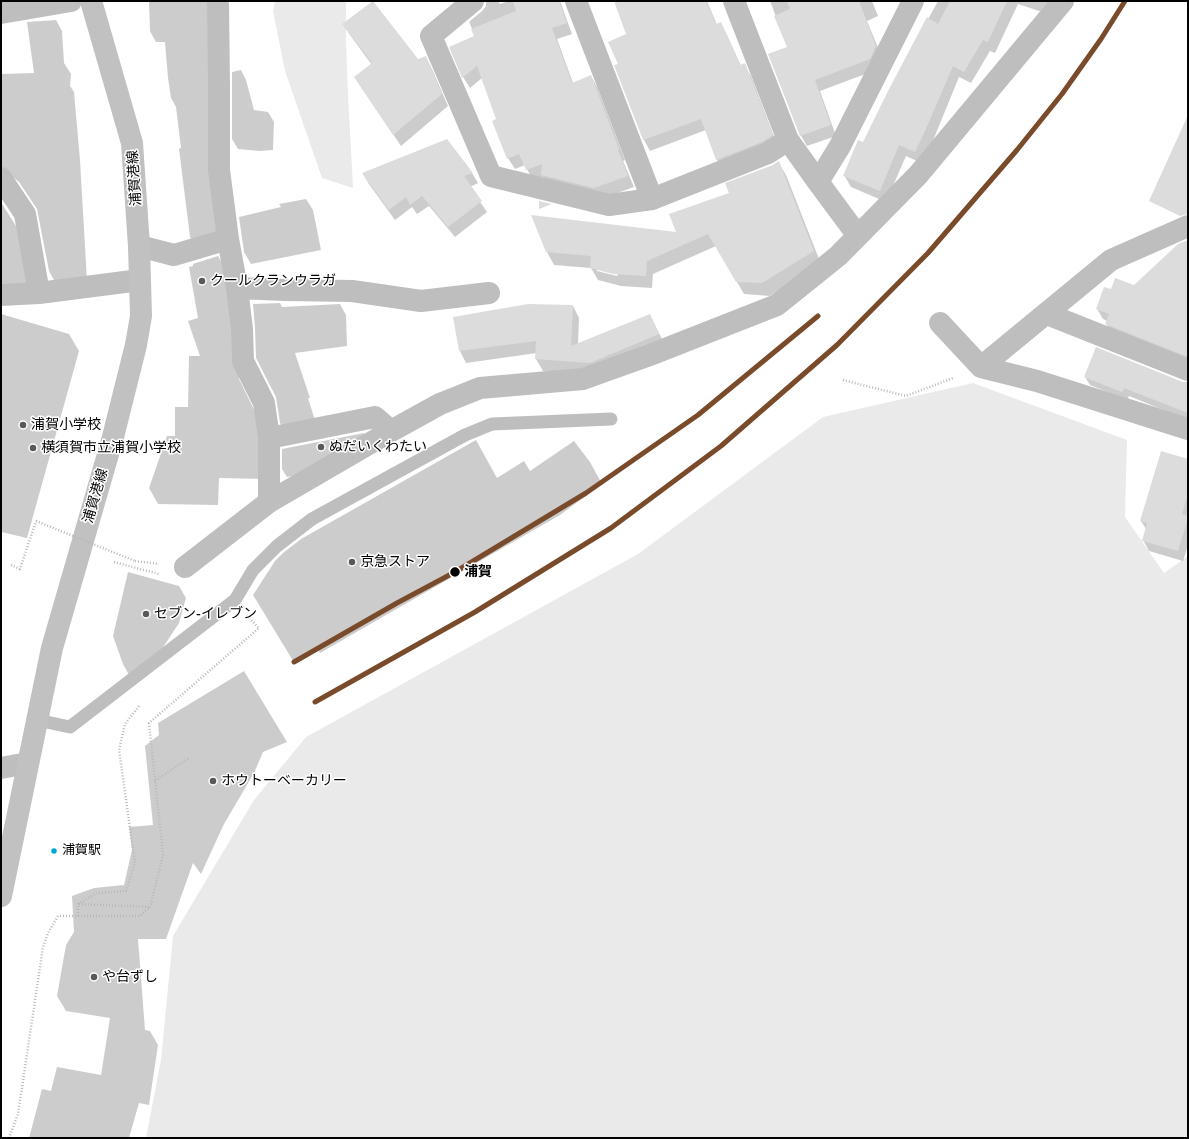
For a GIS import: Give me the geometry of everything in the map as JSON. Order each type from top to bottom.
[{"type":"main road","name":"浦賀港線","points":[[1,896],[52,648],[113,437],[136,345],[141,316],[139,246],[132,143],[91,1]]},
{"type":"street","points":[[1,13],[71,1]]},
{"type":"street","points":[[218,1],[219,170],[228,239],[237,288],[242,329],[243,361],[264,403],[269,438],[269,502]]},
{"type":"street","points":[[473,1],[431,36],[491,176],[609,206],[652,199],[768,153],[788,140]]},
{"type":"street","points":[[576,1],[652,199]]},
{"type":"street","points":[[734,1],[788,140],[858,236]]},
{"type":"street","points":[[185,567],[269,502],[440,404],[480,388],[583,379],[777,306],[838,256],[918,175],[1063,1]]},
{"type":"street","points":[[818,182],[840,146],[905,5]]},
{"type":"street","points":[[1,178],[25,214],[39,293]]},
{"type":"street","points":[[981,367],[1111,260],[1188,226]]},
{"type":"street","points":[[139,246],[174,255],[228,239]]},
{"type":"street","points":[[1,295],[39,293],[140,280]]},
{"type":"street","points":[[237,288],[352,291],[421,301],[489,293]]},
{"type":"street","points":[[1047,314],[1188,370]]},
{"type":"street","points":[[940,324],[981,367],[1036,381],[1188,429]]},
{"type":"street","points":[[269,438],[375,418],[391,431]]},
{"type":"street","points":[[1,768],[28,763]]},
{"type":"lane","points":[[37,720],[70,727],[235,600],[254,570],[277,546],[312,519],[465,434],[492,424],[611,419]]},
{"type":"path","points":[[843,380],[906,396],[981,367]]},
{"type":"path","points":[[11,565],[20,569],[36,520],[135,561]]},
{"type":"path","points":[[114,562],[168,576],[185,567]]},
{"type":"path","points":[[9,1138],[18,1114],[40,976],[43,947],[48,934],[58,916],[140,916],[150,907],[163,855],[149,723],[259,628],[235,600]]},
{"type":"path","points":[[78,904],[97,893],[126,891],[133,870],[135,863],[119,750],[125,724],[143,700]]},
{"type":"path","points":[[155,781],[189,758]]},
{"type":"path","points":[[78,904],[150,907]]},
{"type":"path","points":[[78,904],[78,916]]},
{"type":"shaded area","points":[[275,1],[346,1],[347,71],[353,188],[322,178],[285,71],[273,11]]},
{"type":"shaded area","points":[[973,383],[1127,440],[1125,517],[1164,573],[1188,556],[1188,1138],[146,1138],[161,1060],[173,936],[254,800],[306,737],[638,554],[823,417]]},
{"type":"building","points":[[373,1],[418,59],[426,56],[442,94],[393,135],[354,77],[372,63],[342,24]]},
{"type":"building","points":[[513,1],[559,1],[567,23],[552,28],[572,83],[591,75],[628,176],[594,188],[541,175],[542,164],[526,170],[519,154],[507,159],[492,121],[496,119],[477,66],[462,78],[449,47],[474,36],[471,29],[516,11]]},
{"type":"building","points":[[614,1],[706,1],[716,24],[721,22],[740,65],[745,63],[773,135],[762,142],[716,160],[701,119],[643,140],[614,65],[618,64],[608,42],[626,34]]},
{"type":"building","points":[[787,1],[859,1],[876,46],[870,59],[815,80],[831,125],[800,136],[768,54],[787,47],[774,16],[790,9]]},
{"type":"building","points":[[950,1],[1007,1],[988,42],[983,40],[964,72],[953,66],[915,152],[899,145],[880,191],[843,176],[858,140],[863,142],[927,17],[938,24]]},
{"type":"building","points":[[1188,115],[1188,214],[1180,216],[1149,201]]},
{"type":"building","points":[[447,139],[473,173],[464,176],[482,201],[448,227],[422,196],[410,205],[406,197],[389,210],[362,173]]},
{"type":"building","points":[[779,161],[814,251],[762,283],[736,282],[708,234],[647,261],[646,276],[613,274],[590,268],[591,256],[546,252],[531,215],[676,232],[669,214],[729,193],[725,183],[773,165]]},
{"type":"building","points":[[539,201],[552,204],[539,209]]},
{"type":"building","points":[[1188,240],[1188,357],[1105,324],[1109,314],[1096,309],[1104,287],[1111,289],[1115,278],[1134,285],[1178,244]]},
{"type":"building","points":[[528,304],[573,305],[571,346],[650,314],[659,334],[590,363],[535,359],[536,341],[459,351],[453,317]]},
{"type":"building","points":[[1096,347],[1183,382],[1188,382],[1188,413],[1124,388],[1122,392],[1084,377]]},
{"type":"building","points":[[1161,451],[1188,459],[1188,494],[1182,514],[1188,516],[1188,519],[1178,551],[1142,541],[1147,523],[1140,521]]},
{"type":"transit line","points":[[315,702],[475,612],[611,528],[721,446],[837,345],[928,253],[1017,150],[1062,94],[1101,39],[1125,1]]},
{"type":"transit line","points":[[294,662],[397,603],[455,572],[586,493],[698,415],[818,316]]},
{"type":"place","name":"クールクランウラガ","points":[[202,281]]},
{"type":"place","name":"浦賀小学校","points":[[23,425]]},
{"type":"place","name":"ぬだいくわたい","points":[[321,447]]},
{"type":"place","name":"横須賀市立浦賀小学校","points":[[33,448]]},
{"type":"place","name":"京急ストア","points":[[352,562]]},
{"type":"place","name":"浦賀","points":[[455,572]]},
{"type":"place","name":"セブン-イレブン","points":[[146,614]]},
{"type":"place","name":"ホウトーベーカリー","points":[[213,781]]},
{"type":"place","name":"浦賀駅","points":[[54,851]]},
{"type":"place","name":"や台ずし","points":[[94,977]]}]
